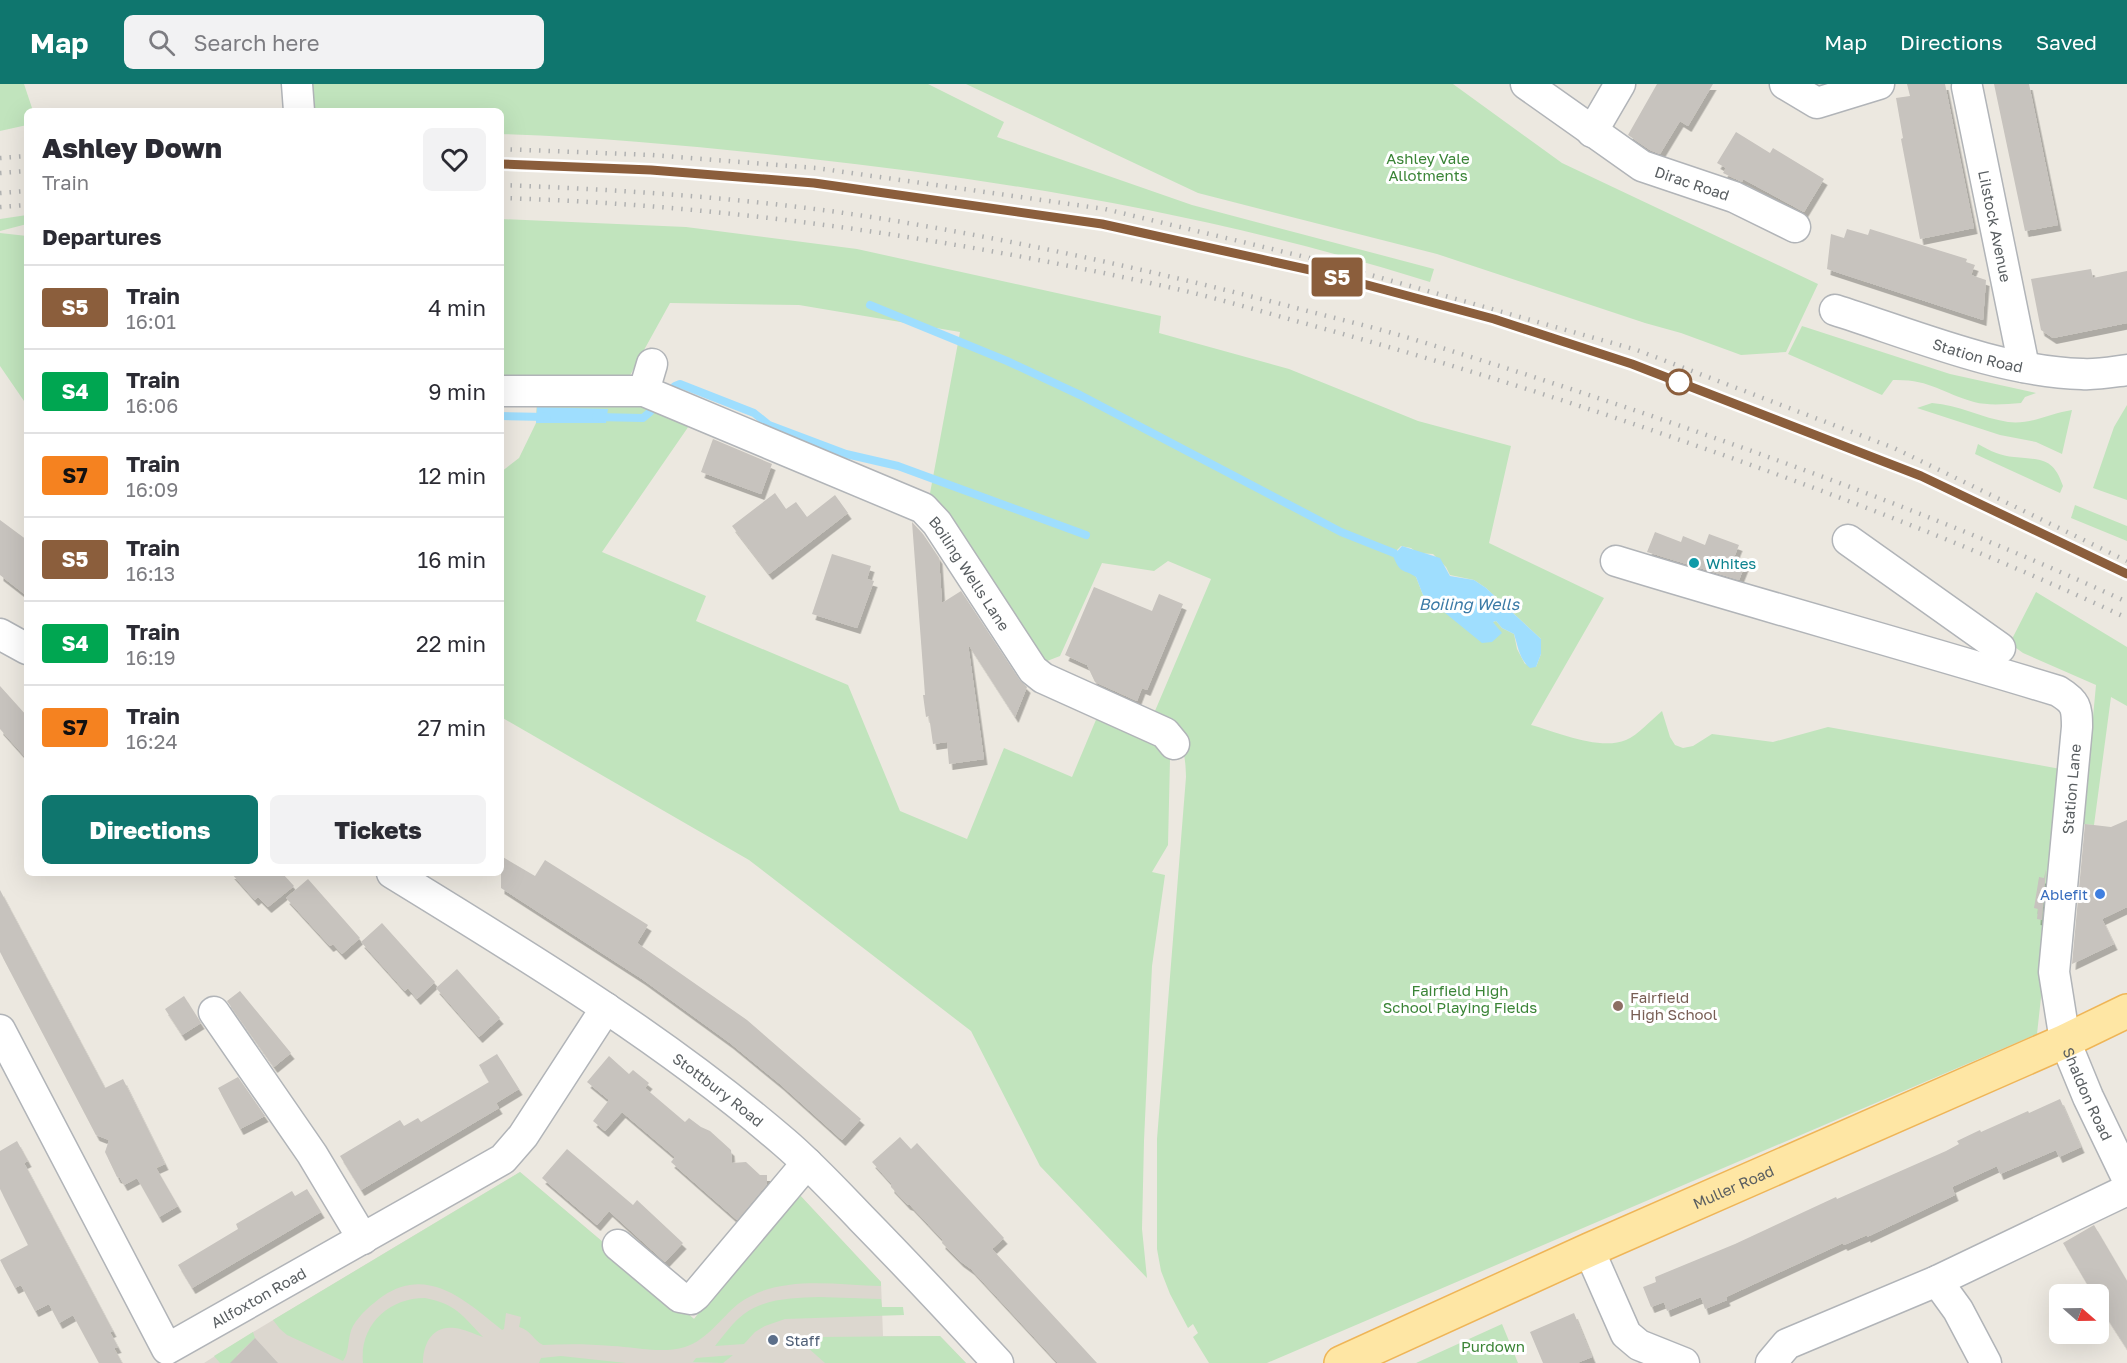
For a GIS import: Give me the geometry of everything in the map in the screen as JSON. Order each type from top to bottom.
[{"type":"main road","name":"Muller Road","points":[[1341,1363],[1590,1250],[2065,1041],[2127,1011]]},
{"type":"street","points":[[297,84],[299,108]]},
{"type":"street","name":"Dirac Road","points":[[1526,84],[1633,160],[1652,170],[1734,196],[1795,227]]},
{"type":"street","points":[[1592,132],[1620,84]]},
{"type":"street","points":[[1785,84],[1817,103],[1879,84]]},
{"type":"street","name":"Lilstock Avenue","points":[[1967,87],[2024,367]]},
{"type":"street","name":"Station Road","points":[[1835,310],[1976,355],[2024,367],[2084,375],[2127,370]]},
{"type":"street","name":"Boiling Wells Lane","points":[[504,391],[648,377],[923,508],[937,523],[1033,670],[1043,678],[1165,733],[1174,744]]},
{"type":"street","points":[[1848,540],[2000,648]]},
{"type":"street","name":"Station Lane","points":[[1616,561],[1763,606],[1918,648],[2058,691],[2070,698],[2077,710],[2054,972],[2065,1041]]},
{"type":"street","points":[[0,634],[24,647]]},
{"type":"street","name":"Stottbury Road","points":[[397,876],[606,1008],[706,1079],[776,1135],[807,1163],[998,1363]]},
{"type":"street","name":"Allfoxton Road","points":[[0,1030],[166,1356],[363,1239],[503,1160],[523,1136],[606,1008]]},
{"type":"street","points":[[214,1012],[312,1154],[363,1239]]},
{"type":"street","name":"Shaldon Road","points":[[2065,1041],[2088,1097],[2127,1178]]},
{"type":"street","points":[[618,1245],[680,1297],[691,1299],[807,1163]]},
{"type":"street","points":[[1771,1363],[1786,1344],[1936,1281],[2127,1190]]},
{"type":"street","points":[[1590,1250],[1626,1335],[1639,1345],[1684,1363]]},
{"type":"street","points":[[1936,1281],[1958,1310],[1986,1363]]},
{"type":"shaded area","points":[[520,1172],[694,1319],[796,1191],[881,1282],[883,1336],[940,1336],[966,1363],[204,1363]]},
{"type":"green space","points":[[0,84],[24,84],[32,108],[24,108],[24,126],[0,131]]},
{"type":"green space","points":[[305,84],[928,84],[1004,122],[997,137],[1192,205],[1434,269],[1430,282],[1353,259],[1198,221],[1041,190],[962,178],[690,146],[504,134],[504,108],[306,108]]},
{"type":"green space","name":"Ashley Vale Allotments","points":[[966,84],[1453,84],[1562,163],[1818,284],[1786,352],[1741,355],[1681,333],[1437,254],[1198,193]]},
{"type":"green space","points":[[24,215],[24,225],[0,231],[0,219]]},
{"type":"green space","name":"Fairfield High School Playing Fields","points":[[504,219],[686,227],[857,249],[1161,316],[1159,333],[1289,369],[1418,421],[1511,446],[1489,543],[1604,598],[1531,725],[1591,742],[1616,743],[1635,735],[1662,711],[1670,737],[1675,745],[1683,748],[1693,746],[1712,734],[1773,742],[1828,727],[2066,770],[2037,1034],[1267,1363],[1209,1363],[1193,1337],[1198,1333],[1193,1324],[1188,1328],[1170,1294],[1161,1271],[1157,1249],[1157,1139],[1186,777],[1182,747],[1169,731],[1152,718],[1211,579],[1168,561],[1154,571],[1102,563],[1060,656],[1042,663],[928,504],[960,332],[799,305],[670,303],[628,379],[504,382]],"holes":[[[1401,546],[1411,548],[1418,553],[1433,554],[1446,567],[1450,575],[1474,580],[1486,588],[1541,639],[1541,654],[1536,667],[1525,664],[1517,649],[1514,634],[1502,628],[1496,621],[1493,622],[1423,595],[1416,577],[1394,553]]]},
{"type":"green space","points":[[0,233],[24,236],[24,401],[0,366]]},
{"type":"green space","points":[[1802,326],[1950,374],[2036,393],[2025,397],[2021,403],[1986,404],[1974,402],[1926,384],[1893,380],[1882,395],[1788,354]]},
{"type":"green space","points":[[642,397],[693,420],[602,552],[706,596],[696,621],[848,685],[900,811],[967,839],[1004,748],[1072,777],[1098,715],[1164,748],[1170,759],[1168,845],[1152,872],[1165,875],[1152,966],[1144,1141],[1142,1229],[1147,1278],[1040,1166],[971,1031],[749,860],[504,719],[504,470],[519,458],[536,423],[537,398]]},
{"type":"green space","points":[[1932,403],[1952,406],[2008,422],[2033,420],[2072,410],[2062,454],[2036,442],[2000,435],[1917,408]]},
{"type":"green space","points":[[2127,405],[2127,500],[2093,488],[2114,427]]},
{"type":"green space","points":[[1978,444],[2000,454],[2045,462],[2055,470],[2059,477],[2063,486],[2060,493],[1975,454]]},
{"type":"green space","points":[[2075,505],[2127,526],[2127,541],[2071,518]]},
{"type":"green space","points":[[2036,592],[2127,647],[2127,706],[2111,697],[2094,825],[2083,824],[2096,685],[2023,653],[2012,645],[2013,637]]},
{"type":"green space","points":[[520,1172],[694,1319],[796,1191],[881,1282],[881,1286],[807,1283],[771,1288],[738,1304],[707,1334],[693,1344],[667,1350],[595,1345],[543,1345],[519,1327],[521,1317],[506,1313],[502,1330],[447,1291],[416,1284],[400,1287],[383,1296],[363,1313],[351,1330],[347,1353],[343,1361],[287,1335],[273,1320]]},
{"type":"green space","points":[[819,1297],[881,1299],[882,1307],[903,1307],[904,1315],[785,1319],[755,1332],[744,1344],[715,1346],[736,1321],[752,1309],[780,1300]]},
{"type":"green space","points":[[425,1298],[451,1307],[483,1337],[462,1329],[447,1328],[430,1337],[423,1356],[423,1363],[363,1363],[366,1337],[371,1326],[379,1317],[399,1303]]},
{"type":"green space","name":"Purdown","points":[[1502,1324],[1518,1363],[1416,1363]]},
{"type":"green space","points":[[253,1332],[255,1338],[237,1355],[244,1363],[220,1363],[214,1356]]},
{"type":"green space","points":[[940,1336],[966,1363],[825,1363],[807,1347],[817,1337]]},
{"type":"green space","points":[[733,1355],[723,1363],[693,1362],[696,1358]]},
{"type":"green space","points":[[561,1356],[626,1363],[539,1363],[541,1358]]},
{"type":"water","points":[[537,407],[608,409],[606,423],[536,423]]},
{"type":"water","name":"Boiling Wells","points":[[1402,546],[1440,558],[1450,576],[1474,580],[1486,588],[1541,639],[1541,654],[1536,667],[1530,668],[1523,661],[1514,634],[1502,628],[1496,621],[1493,622],[1502,633],[1492,642],[1482,643],[1423,595],[1416,577],[1400,569],[1393,556]]},
{"type":"building","points":[[1657,84],[1713,84],[1688,126],[1680,121],[1660,154],[1628,135]]},
{"type":"building","points":[[1907,84],[1945,84],[1974,228],[1920,239],[1901,139],[1903,138],[1896,98],[1910,96]]},
{"type":"building","points":[[1994,84],[2029,84],[2058,225],[2025,231]]},
{"type":"building","points":[[1736,132],[1770,153],[1773,148],[1824,179],[1804,212],[1743,179],[1742,182],[1723,173],[1726,168],[1717,163]]},
{"type":"building","points":[[1847,229],[1868,235],[1870,229],[1967,259],[1966,262],[1975,265],[1971,275],[1986,280],[1983,320],[1827,269],[1831,234],[1844,238]]},
{"type":"building","points":[[2091,269],[2093,278],[2127,271],[2127,323],[2053,338],[2041,330],[2031,279]]},
{"type":"building","points":[[713,439],[772,464],[761,494],[701,472]]},
{"type":"building","points":[[775,493],[786,509],[796,502],[807,517],[835,495],[848,513],[769,574],[732,526]]},
{"type":"building","points":[[0,520],[24,538],[24,594],[0,575]]},
{"type":"building","points":[[912,522],[939,558],[942,603],[961,591],[1019,679],[1027,687],[1015,717],[968,644],[984,759],[949,764],[947,742],[933,744],[923,695],[925,695]]},
{"type":"building","name":"Whites","points":[[1655,532],[1681,542],[1683,536],[1705,545],[1709,534],[1739,545],[1733,560],[1745,565],[1739,580],[1647,552]]},
{"type":"building","points":[[832,554],[871,566],[867,579],[874,581],[857,628],[812,614]]},
{"type":"building","points":[[1094,587],[1152,611],[1159,594],[1183,604],[1147,690],[1142,688],[1137,701],[1095,682],[1087,665],[1065,655]]},
{"type":"building","points":[[0,686],[24,713],[24,756],[0,729]]},
{"type":"building","name":"Ablefit","points":[[2127,820],[2127,907],[2102,919],[2114,944],[2072,964],[2085,824],[2111,827]]},
{"type":"building","points":[[504,858],[535,876],[545,860],[648,925],[637,943],[747,1020],[861,1119],[842,1140],[730,1043],[642,979],[501,888],[501,876],[504,876]]},
{"type":"building","points":[[2046,869],[2042,920],[2037,919],[2038,909],[2034,908],[2039,877],[2044,878]]},
{"type":"building","points":[[234,876],[285,876],[294,886],[268,907],[258,897],[255,900]]},
{"type":"building","points":[[308,879],[360,938],[342,954],[333,944],[330,946],[286,898]]},
{"type":"building","points":[[0,890],[105,1088],[123,1079],[165,1164],[156,1168],[178,1206],[159,1217],[137,1178],[124,1185],[117,1177],[105,1152],[109,1140],[96,1135],[0,952]]},
{"type":"building","points":[[382,923],[435,982],[417,999],[408,988],[405,991],[361,942]]},
{"type":"building","points":[[457,969],[500,1018],[479,1037],[436,988]]},
{"type":"building","points":[[240,991],[291,1053],[274,1067],[227,1001]]},
{"type":"building","points":[[184,996],[201,1023],[182,1035],[165,1009]]},
{"type":"building","points":[[497,1054],[519,1089],[496,1103],[499,1108],[361,1190],[340,1156],[400,1120],[404,1126],[418,1118],[421,1122],[489,1082],[479,1065]]},
{"type":"building","points":[[609,1056],[629,1074],[633,1070],[649,1083],[645,1088],[685,1122],[689,1118],[710,1131],[731,1150],[732,1163],[746,1162],[760,1175],[767,1175],[767,1184],[737,1220],[671,1162],[675,1157],[622,1112],[605,1131],[593,1121],[609,1100],[587,1082]]},
{"type":"building","points":[[238,1077],[265,1116],[240,1129],[218,1088]]},
{"type":"building","points":[[2060,1099],[2081,1147],[2059,1157],[2056,1150],[2000,1174],[1997,1166],[1952,1187],[1955,1195],[1867,1237],[1867,1235],[1844,1245],[1843,1243],[1705,1309],[1701,1297],[1667,1311],[1664,1302],[1651,1307],[1643,1287],[1656,1282],[1655,1277],[1946,1151],[1959,1144],[1957,1141],[1980,1130],[1981,1132]]},
{"type":"building","points":[[900,1137],[911,1149],[917,1143],[1004,1238],[992,1249],[1097,1363],[1058,1363],[891,1187],[891,1183],[872,1162]]},
{"type":"building","points":[[17,1141],[28,1161],[24,1163],[113,1331],[110,1332],[118,1347],[114,1348],[122,1363],[99,1363],[73,1315],[59,1323],[49,1304],[35,1311],[21,1285],[15,1288],[0,1260],[28,1245],[0,1189],[0,1151]]},
{"type":"building","points":[[567,1149],[633,1205],[637,1200],[683,1243],[665,1262],[609,1211],[597,1225],[542,1178]]},
{"type":"building","points":[[307,1189],[321,1212],[192,1288],[178,1265],[238,1229],[236,1224],[292,1191],[295,1196]]},
{"type":"building","points":[[2094,1225],[2127,1281],[2127,1349],[2109,1321],[2109,1284],[2087,1284],[2063,1243]]},
{"type":"building","points":[[1574,1313],[1592,1357],[1577,1363],[1543,1363],[1530,1332]]},
{"type":"building","points":[[255,1338],[278,1363],[230,1363]]},
{"type":"waterway","points":[[870,305],[1007,361],[1080,395],[1341,532],[1394,553]]},
{"type":"waterway","points":[[675,386],[680,384],[754,413],[769,425],[846,454],[898,466],[1086,535]]},
{"type":"waterway","points":[[596,417],[643,418],[650,412]]},
{"type":"waterway","points":[[504,416],[547,417]]},
{"type":"railway","points":[[504,149],[652,155],[816,168],[1105,209],[1318,260],[1637,350],[1894,448],[2127,561]]},
{"type":"railway","points":[[0,158],[24,156]]},
{"type":"railway","points":[[504,164],[651,170],[814,183],[1103,224],[1315,271],[1494,319],[1632,364],[1921,476],[2127,573]]},
{"type":"railway","points":[[0,173],[24,171]]},
{"type":"railway","points":[[504,185],[696,196],[794,206],[890,220],[1046,249],[1253,297],[1405,337],[1637,411],[1823,477],[1946,524],[2127,602]]},
{"type":"railway","points":[[0,193],[24,191]]},
{"type":"railway","points":[[504,198],[675,208],[848,228],[1020,256],[1190,292],[1455,367],[1678,439],[1873,510],[2001,562],[2127,618]]},
{"type":"railway","points":[[0,207],[24,205]]},
{"type":"train","name":"S5","points":[[504,164],[651,170],[814,183],[1102,224],[1315,271],[1494,319],[1632,364],[1921,476],[2024,523],[2127,574]]},
{"type":"place","name":"Whites","points":[[1694,563]]},
{"type":"place","name":"Ablefit","points":[[2100,894]]},
{"type":"place","name":"Fairfield High School","points":[[1618,1006]]},
{"type":"place","name":"Staff","points":[[773,1340]]}]
